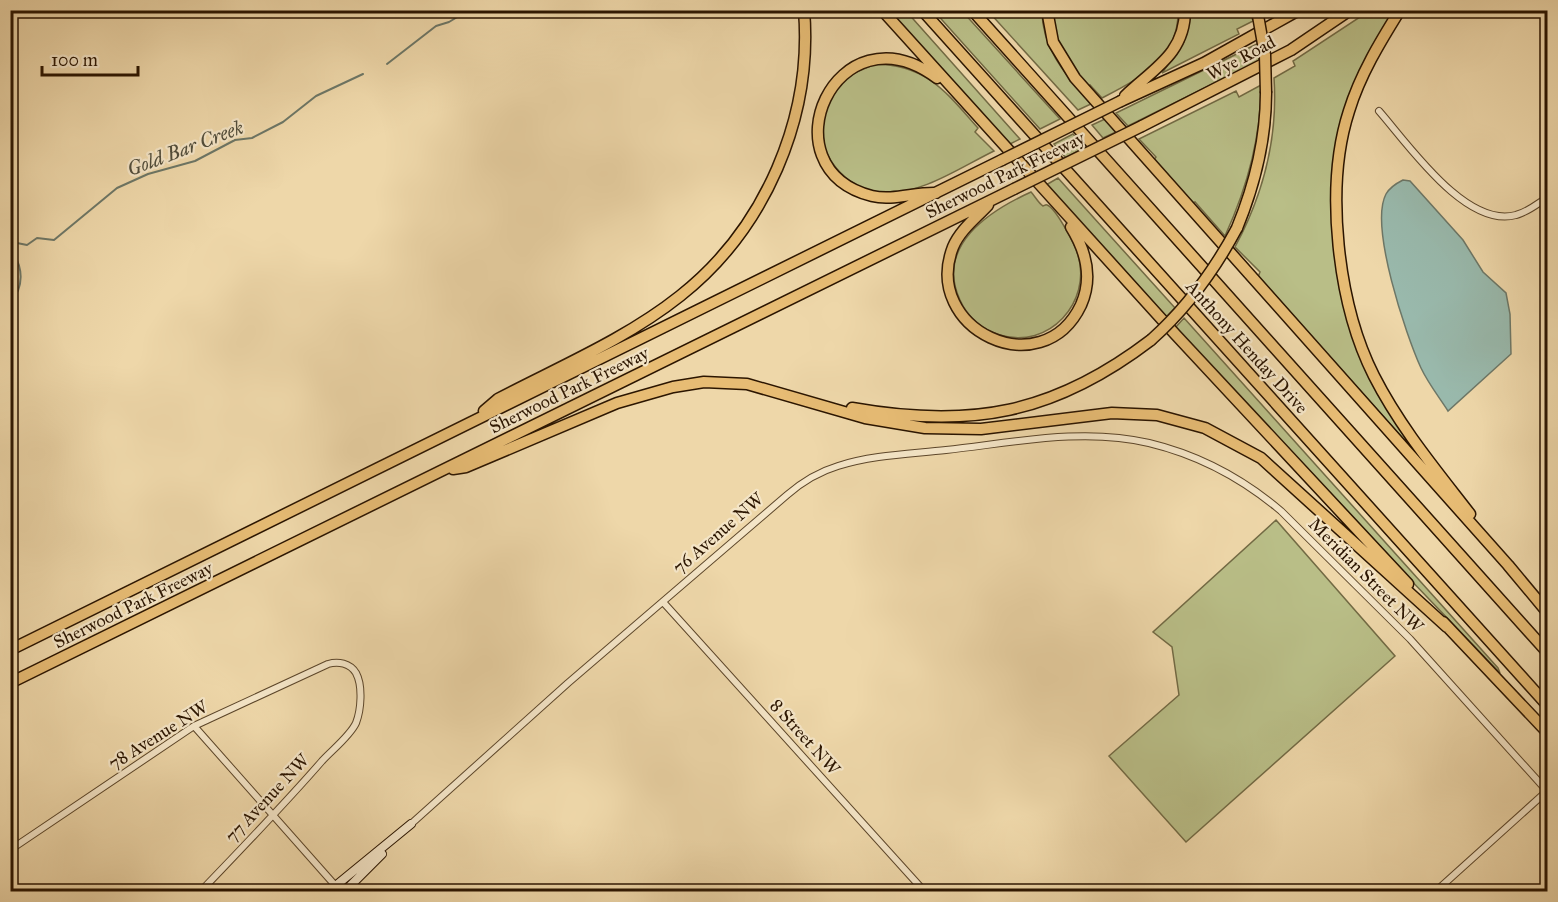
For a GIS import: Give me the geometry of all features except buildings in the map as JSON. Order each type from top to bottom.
[{"type":"highway","points":[[466,424],[498,399],[646,320],[680,297],[725,253],[763,197],[785,151],[794,120],[804,63],[804,10]]},
{"type":"highway","points":[[882,10],[1065,213],[1447,627],[1548,733]]},
{"type":"highway","name":"Anthony Henday Drive","points":[[922,10],[1548,706]]},
{"type":"highway","name":"Anthony Henday Drive","points":[[972,10],[1548,653]]},
{"type":"highway","points":[[1047,10],[1053,42],[1075,78],[1508,565],[1548,613]]},
{"type":"highway","points":[[1121,101],[1169,58],[1180,40],[1185,10]]},
{"type":"highway","points":[[790,396],[912,417],[978,416],[1025,406],[1065,393],[1102,374],[1151,340],[1174,319],[1204,284],[1237,228],[1251,193],[1261,151],[1266,93],[1265,55],[1257,10]]},
{"type":"highway","name":"Wye Road","points":[[1121,101],[1204,63],[1299,10]]},
{"type":"highway","name":"Wye Road","points":[[1142,126],[1291,50],[1350,10]]},
{"type":"highway","points":[[1401,10],[1360,82],[1342,138],[1337,217],[1347,302],[1363,351],[1397,417],[1508,565]]},
{"type":"highway","points":[[940,193],[919,192],[887,198],[855,190],[839,179],[824,159],[818,137],[818,123],[823,101],[838,79],[849,69],[875,59],[903,61],[915,65],[954,91]]},
{"type":"highway","name":"Sherwood Park Freeway","points":[[10,650],[940,193],[1121,101]]},
{"type":"highway","name":"Sherwood Park Freeway","points":[[11,683],[1142,126]]},
{"type":"highway","points":[[997,197],[959,235],[953,247],[948,272],[952,295],[964,318],[983,335],[1008,344],[1031,344],[1051,337],[1073,318],[1083,298],[1087,265],[1081,244],[1065,213]]},
{"type":"highway","points":[[444,470],[466,467],[617,404],[673,387],[726,382],[747,384],[865,418],[935,429],[981,429],[1112,413],[1157,415],[1198,425],[1242,446],[1274,468],[1447,627]]},
{"type":"street","points":[[1379,111],[1456,197],[1477,209],[1496,216],[1514,216],[1531,209],[1548,197]]},
{"type":"street","name":"76 Avenue NW","points":[[328,891],[340,889],[568,683],[787,495],[812,477],[860,460],[1060,438],[1123,438]]},
{"type":"street","name":"Meridian Street NW","points":[[1123,438],[1148,442],[1198,458],[1229,473],[1272,504],[1410,639],[1547,792]]},
{"type":"street","name":"8 Street NW","points":[[663,602],[925,891]]},
{"type":"street","name":"77 Avenue NW","points":[[200,891],[274,815],[355,724],[360,702],[356,674],[344,663],[332,663]]},
{"type":"street","name":"78 Avenue NW","points":[[10,850],[194,726],[332,663]]},
{"type":"street","points":[[194,726],[340,889]]},
{"type":"street","points":[[1435,891],[1547,792]]},
{"type":"green space","points":[[889,11],[906,11],[1020,139],[1010,144]]},
{"type":"green space","points":[[934,11],[962,11],[1060,119],[1040,129]]},
{"type":"green space","points":[[988,11],[1042,11],[1046,38],[1057,62],[1091,104],[1078,110]]},
{"type":"green space","points":[[1051,11],[1178,11],[1177,28],[1172,42],[1155,65],[1130,83],[1102,98],[1090,85],[1086,87],[1058,49]]},
{"type":"green space","points":[[1188,11],[1250,11],[1253,21],[1237,29],[1239,34],[1162,73],[1184,42]]},
{"type":"green space","points":[[1369,11],[1393,11],[1364,62],[1332,207],[1334,253],[1339,282],[1358,347],[1433,472],[1258,277],[1260,272],[1235,247],[1261,186],[1271,144],[1275,100],[1274,78],[1295,66],[1293,61]]},
{"type":"green space","points":[[1257,44],[1259,61],[1128,126],[1116,113]]},
{"type":"green space","points":[[875,64],[909,69],[934,83],[967,115],[978,128],[975,132],[994,151],[940,179],[912,190],[883,193],[857,185],[846,177],[836,168],[823,144],[822,116],[842,81]]},
{"type":"green space","points":[[1261,85],[1258,124],[1251,162],[1240,200],[1225,236],[1195,202],[1190,204],[1153,161],[1156,157],[1139,139],[1236,91],[1239,97]]},
{"type":"green space","points":[[1105,119],[1116,132],[1103,138],[1092,125]]},
{"type":"green space","points":[[1073,134],[1085,147],[1066,158],[1054,144]]},
{"type":"green space","points":[[1058,178],[1175,308],[1165,318],[1046,185]]},
{"type":"green space","points":[[1031,192],[1041,205],[1051,208],[1060,220],[1078,255],[1081,273],[1079,289],[1063,318],[1050,329],[1018,338],[993,333],[971,317],[960,300],[954,281],[955,263],[960,247],[983,220]]},
{"type":"green space","points":[[1184,318],[1498,668],[1500,673],[1175,328]]},
{"type":"green space","points":[[1276,520],[1395,656],[1186,842],[1109,756],[1179,695],[1172,647],[1153,632]]},
{"type":"shaded area","points":[[1403,180],[1410,181],[1463,240],[1483,272],[1506,293],[1510,314],[1511,354],[1448,411],[1427,379],[1414,352],[1399,307],[1386,254],[1382,230],[1382,209],[1386,194]]},
{"type":"waterway","name":"Gold Bar Creek","points":[[387,64],[436,26],[449,22],[469,10]]},
{"type":"waterway","name":"Gold Bar Creek","points":[[10,303],[18,290],[21,276],[18,263],[11,250],[17,243],[27,245],[37,238],[54,240],[117,188],[148,174],[195,161],[235,140],[252,138],[283,122],[316,96],[363,74]]}]
